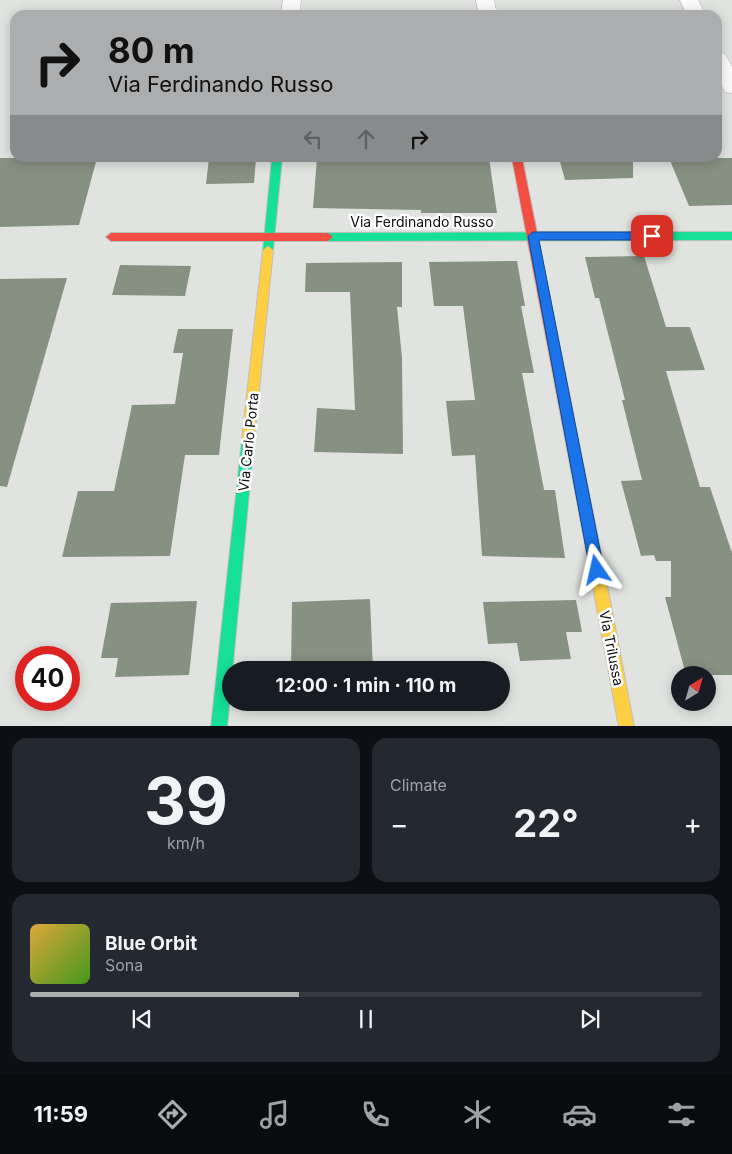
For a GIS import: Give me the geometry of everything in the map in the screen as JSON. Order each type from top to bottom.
[{"type":"street","points":[[722,66],[732,87]]},
{"type":"street","name":"Via Carlo Porta","points":[[219,726],[277,162]]},
{"type":"street","name":"Via Trilussa","points":[[518,162],[628,726]]},
{"type":"street","name":"Via Ferdinando Russo","points":[[111,237],[732,236]]},
{"type":"building","points":[[0,158],[10,158],[10,162],[96,162],[79,225],[0,227]]},
{"type":"building","points":[[722,158],[732,158],[732,205],[689,206],[671,162],[722,162]]},
{"type":"building","points":[[209,162],[256,162],[254,183],[206,184]]},
{"type":"building","points":[[317,162],[490,162],[497,213],[421,213],[421,210],[313,208]]},
{"type":"building","points":[[560,162],[633,162],[633,178],[565,180]]},
{"type":"building","points":[[644,256],[666,327],[690,327],[705,370],[666,371],[700,487],[710,487],[732,553],[732,675],[716,675],[716,666],[684,666],[665,597],[671,597],[671,561],[656,561],[654,555],[641,556],[621,481],[642,480],[622,400],[625,400],[599,298],[595,298],[585,257]]},
{"type":"building","points":[[517,261],[525,306],[521,306],[534,373],[522,373],[544,490],[555,490],[565,558],[482,556],[475,455],[452,456],[446,401],[475,400],[463,306],[434,306],[429,262]]},
{"type":"building","points":[[402,262],[402,307],[397,307],[402,358],[403,454],[314,452],[317,408],[355,410],[350,292],[305,292],[306,263]]},
{"type":"building","points":[[120,265],[191,266],[185,296],[112,295]]},
{"type":"building","points":[[67,278],[7,487],[0,486],[0,279]]},
{"type":"building","points":[[178,329],[233,329],[219,455],[185,455],[170,556],[62,557],[78,491],[114,491],[132,405],[175,404],[183,353],[173,353]]},
{"type":"building","points":[[370,599],[373,661],[291,661],[292,602]]},
{"type":"building","points":[[576,600],[582,632],[566,632],[571,659],[520,661],[517,643],[488,644],[483,602]]},
{"type":"building","points":[[197,601],[189,675],[115,677],[118,658],[101,658],[111,603]]},
{"type":"traffic: fast","points":[[268,250],[277,162]]},
{"type":"traffic: fast","points":[[328,237],[732,236]]},
{"type":"traffic: fast","points":[[219,726],[248,440]]},
{"type":"traffic: slow","points":[[248,440],[268,250]]},
{"type":"traffic: slow","points":[[594,554],[627,726]]},
{"type":"traffic: jam","points":[[518,162],[594,554]]},
{"type":"traffic: jam","points":[[111,237],[328,237]]},
{"type":"route","points":[[597,570],[533,236],[652,236]]}]
